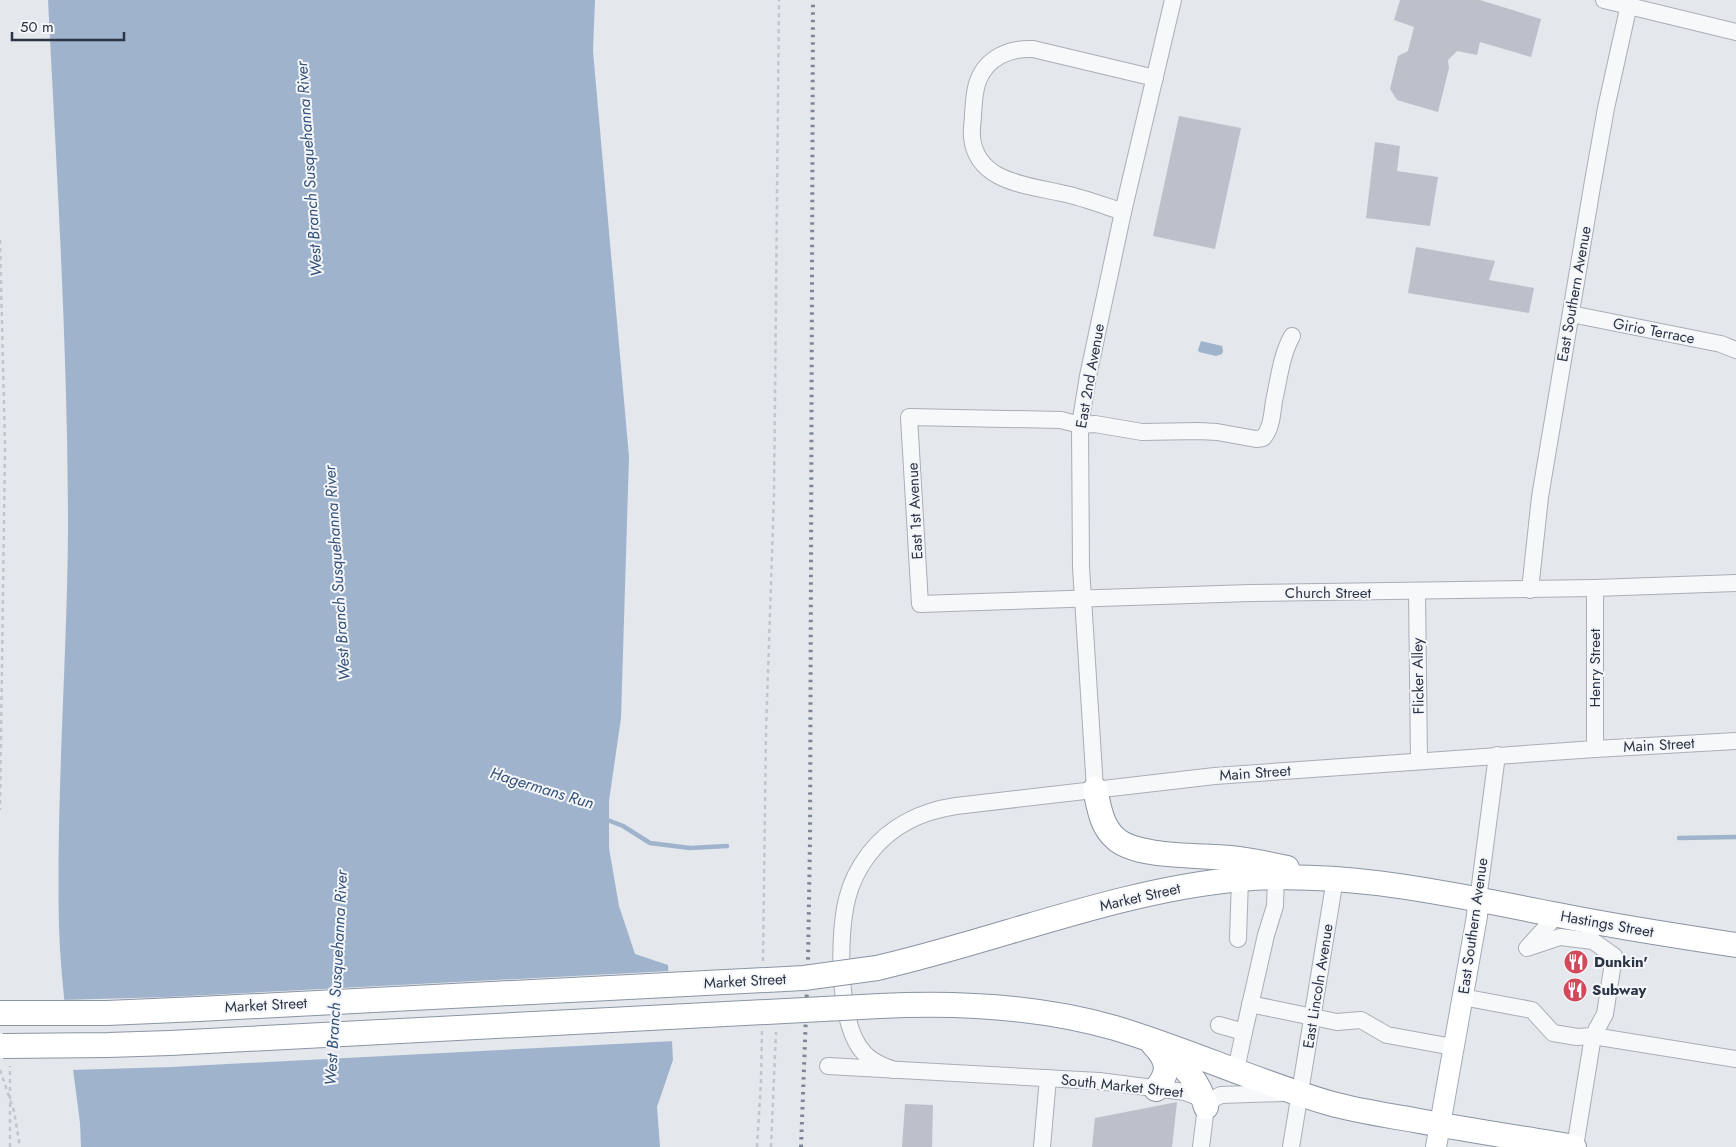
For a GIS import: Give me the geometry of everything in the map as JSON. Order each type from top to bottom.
[{"type":"highway","points":[[1095,789],[1105,824],[1115,838],[1128,847],[1146,852],[1250,860],[1336,879]]},
{"type":"highway","name":"Market Street","points":[[0,1014],[199,1009],[804,978],[877,968],[913,960],[1118,900],[1179,887],[1276,877],[1368,881],[1478,900]]},
{"type":"highway","name":"Hastings Street","points":[[1478,900],[1736,946]]},
{"type":"highway","points":[[0,998],[48,1014]]},
{"type":"highway","points":[[3,1052],[880,1006],[935,1004],[1020,1009],[1082,1020],[1149,1038],[1300,1093],[1330,1103],[1362,1110],[1438,1136],[1575,1147]]},
{"type":"highway","points":[[1149,1038],[1165,1058],[1167,1067],[1162,1081],[1156,1089]]},
{"type":"highway","points":[[1149,1038],[1186,1069],[1199,1087],[1206,1108]]},
{"type":"main road","name":"East Southern Avenue","points":[[1438,1136],[1477,916],[1478,900]]},
{"type":"street","name":"East 2nd Avenue","points":[[1095,789],[1081,567],[1080,425],[1088,376],[1123,212],[1173,0]]},
{"type":"street","points":[[1604,0],[1629,3],[1736,32]]},
{"type":"street","name":"East Southern Avenue","points":[[1530,590],[1540,497],[1606,108],[1629,3]]},
{"type":"street","points":[[1123,212],[1077,196],[1008,180],[994,174],[983,163],[976,151],[972,138],[977,82],[984,70],[998,56],[1004,52],[1023,48],[1033,48],[1155,78]]},
{"type":"street","name":"Girio Terrace","points":[[1571,314],[1720,344],[1736,350]]},
{"type":"street","points":[[1080,425],[1095,424],[1142,432],[1217,432],[1256,439],[1263,438],[1270,426],[1280,369],[1287,345],[1292,336]]},
{"type":"street","name":"East 1st Avenue","points":[[920,604],[909,417],[1061,420],[1080,425]]},
{"type":"street","name":"Church Street","points":[[920,604],[1251,593],[1530,590],[1736,583]]},
{"type":"street","name":"Henry Street","points":[[1595,588],[1595,748]]},
{"type":"street","name":"Flicker Alley","points":[[1417,592],[1419,761]]},
{"type":"street","name":"Main Street","points":[[843,926],[847,899],[853,881],[869,854],[886,836],[907,821],[943,808],[1215,776],[1595,748],[1736,741]]},
{"type":"street","name":"East Southern Avenue","points":[[1478,900],[1497,756]]},
{"type":"street","points":[[1236,1070],[1266,936],[1275,906],[1276,877]]},
{"type":"street","name":"East Lincoln Avenue","points":[[1291,1147],[1336,879]]},
{"type":"street","points":[[1238,939],[1240,880]]},
{"type":"street","points":[[1557,915],[1527,948],[1560,937],[1593,941],[1614,956],[1605,1014],[1593,1036],[1575,1147]]},
{"type":"street","name":"South Market Street","points":[[843,926],[842,979],[848,1022],[858,1046],[864,1054],[881,1065],[894,1070]]},
{"type":"street","points":[[1462,997],[1532,1010],[1553,1033],[1577,1037],[1593,1036],[1736,1059]]},
{"type":"street","points":[[1250,1004],[1337,1022],[1361,1020],[1386,1035],[1453,1047]]},
{"type":"street","points":[[1219,1025],[1244,1032]]},
{"type":"street","name":"South Market Street","points":[[828,1066],[1100,1081],[1192,1094],[1202,1101],[1206,1108]]},
{"type":"street","points":[[1042,1147],[1048,1078]]},
{"type":"street","points":[[1200,1147],[1206,1108],[1215,1098],[1228,1094],[1300,1093]]},
{"type":"path","points":[[763,966],[766,730],[774,495],[779,0]]},
{"type":"path","points":[[0,240],[6,456],[0,810]]},
{"type":"path","points":[[757,1147],[762,1023]]},
{"type":"path","points":[[771,1147],[776,1032]]},
{"type":"path","points":[[3,1052],[10,1147]]},
{"type":"path","points":[[0,1070],[14,1111],[20,1147]]},
{"type":"water","name":"West Branch Susquehanna River","points":[[48,0],[595,0],[593,51],[629,457],[621,718],[609,801],[609,848],[619,906],[635,954],[668,965],[673,1060],[657,1107],[660,1147],[81,1147],[80,1123],[64,1000],[59,927],[58,878],[67,580],[68,465],[61,266]]},
{"type":"water","points":[[1201,341],[1222,346],[1222,354],[1216,356],[1199,352]]},
{"type":"pier","points":[[670,971],[675,1041],[171,1067],[71,1070],[62,1000],[168,997]]},
{"type":"building","points":[[1400,0],[1480,0],[1541,19],[1531,57],[1480,42],[1477,55],[1457,51],[1448,60],[1449,68],[1438,112],[1397,100],[1390,89],[1398,56],[1408,51],[1414,27],[1394,20]]},
{"type":"building","points":[[1179,116],[1241,128],[1215,249],[1153,236]]},
{"type":"building","points":[[1375,142],[1400,146],[1397,171],[1438,177],[1430,226],[1366,218]]},
{"type":"building","points":[[1416,247],[1495,261],[1489,280],[1534,288],[1529,313],[1408,293]]},
{"type":"building","points":[[1177,1102],[1172,1147],[1092,1147],[1095,1118]]},
{"type":"building","points":[[905,1104],[933,1105],[932,1147],[902,1147]]},
{"type":"waterway","name":"Hagermans Run","points":[[605,819],[623,826],[650,843],[690,848],[727,846]]},
{"type":"waterway","name":"Hagermans Run","points":[[1679,838],[1736,837]]},
{"type":"railway","points":[[801,1147],[808,962],[810,840],[813,0]]},
{"type":"place","name":"Dunkin'","points":[[1576,962]]},
{"type":"place","name":"Subway","points":[[1575,990]]}]
